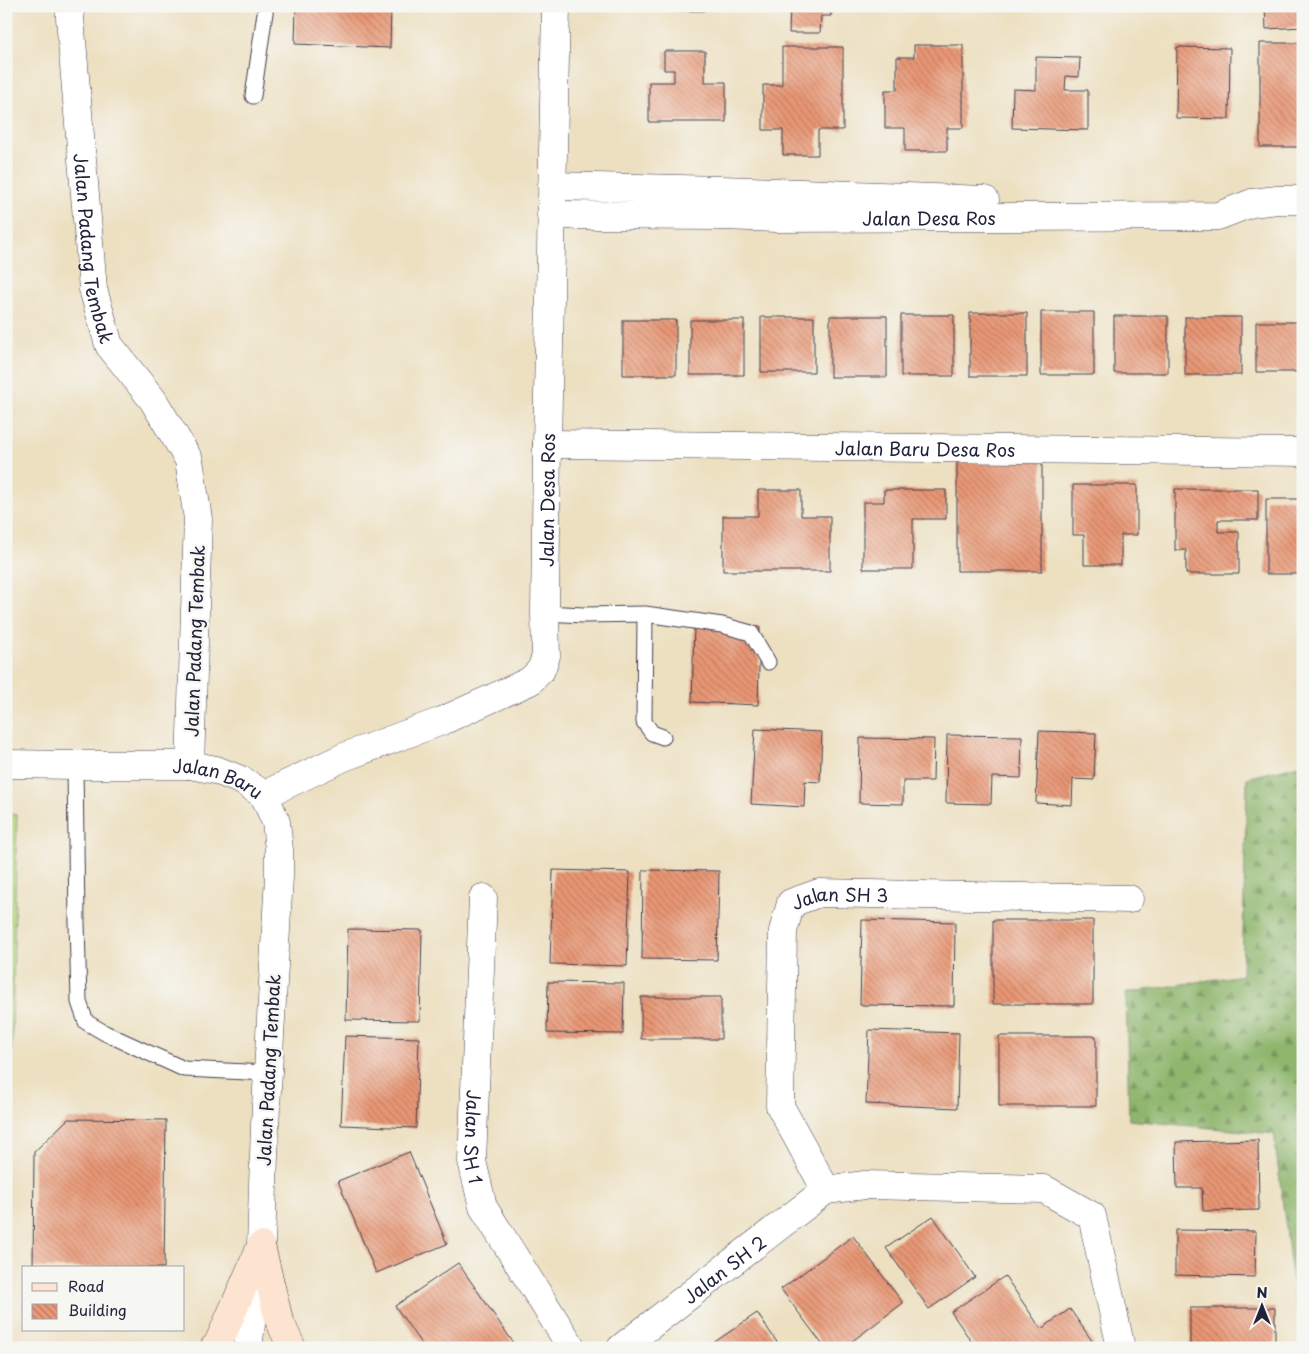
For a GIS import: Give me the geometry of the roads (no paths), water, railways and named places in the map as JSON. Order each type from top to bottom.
[{"type":"main road","points":[[214,1348],[217,1346],[261,1246]]},
{"type":"main road","points":[[261,1246],[279,1320],[292,1348]]},
{"type":"street","name":"Jalan Padang Tembak","points":[[69,6],[93,289],[109,346],[153,400],[189,460],[198,519],[190,765]]},
{"type":"street","name":"Jalan Desa Ros","points":[[442,721],[530,681],[541,670],[546,656],[544,613],[556,6]]},
{"type":"street","name":"Jalan Desa Ros","points":[[552,186],[722,203],[1218,216],[1252,203],[1277,200],[1303,200]]},
{"type":"street","name":"Jalan Desa Ros","points":[[775,205],[988,200]]},
{"type":"street","name":"Jalan Desa Ros","points":[[551,215],[722,203]]},
{"type":"street","name":"Jalan Baru Desa Ros","points":[[547,444],[1303,452]]},
{"type":"street","name":"Jalan Baru","points":[[6,764],[190,765],[216,770],[243,781],[264,795],[344,757],[442,721]]},
{"type":"street","name":"Jalan Padang Tembak","points":[[248,1348],[261,1246],[279,876],[276,822],[264,795]]},
{"type":"street","name":"Jalan SH 3","points":[[826,1190],[780,1106],[783,931],[791,903],[819,892],[1129,899]]},
{"type":"street","name":"Jalan SH 1","points":[[483,898],[472,1161],[482,1207],[572,1348]]},
{"type":"street","points":[[826,1190],[865,1185],[1044,1188],[1092,1216],[1120,1348]]},
{"type":"street","name":"Jalan SH 2","points":[[621,1348],[826,1190]]},
{"type":"lane","points":[[253,96],[266,6]]},
{"type":"lane","points":[[544,613],[583,615],[645,614],[722,625],[751,633],[768,662]]},
{"type":"lane","points":[[645,614],[644,722],[652,733],[663,737]]},
{"type":"lane","points":[[75,765],[79,1002],[86,1022],[105,1034],[184,1069],[268,1073]]}]
